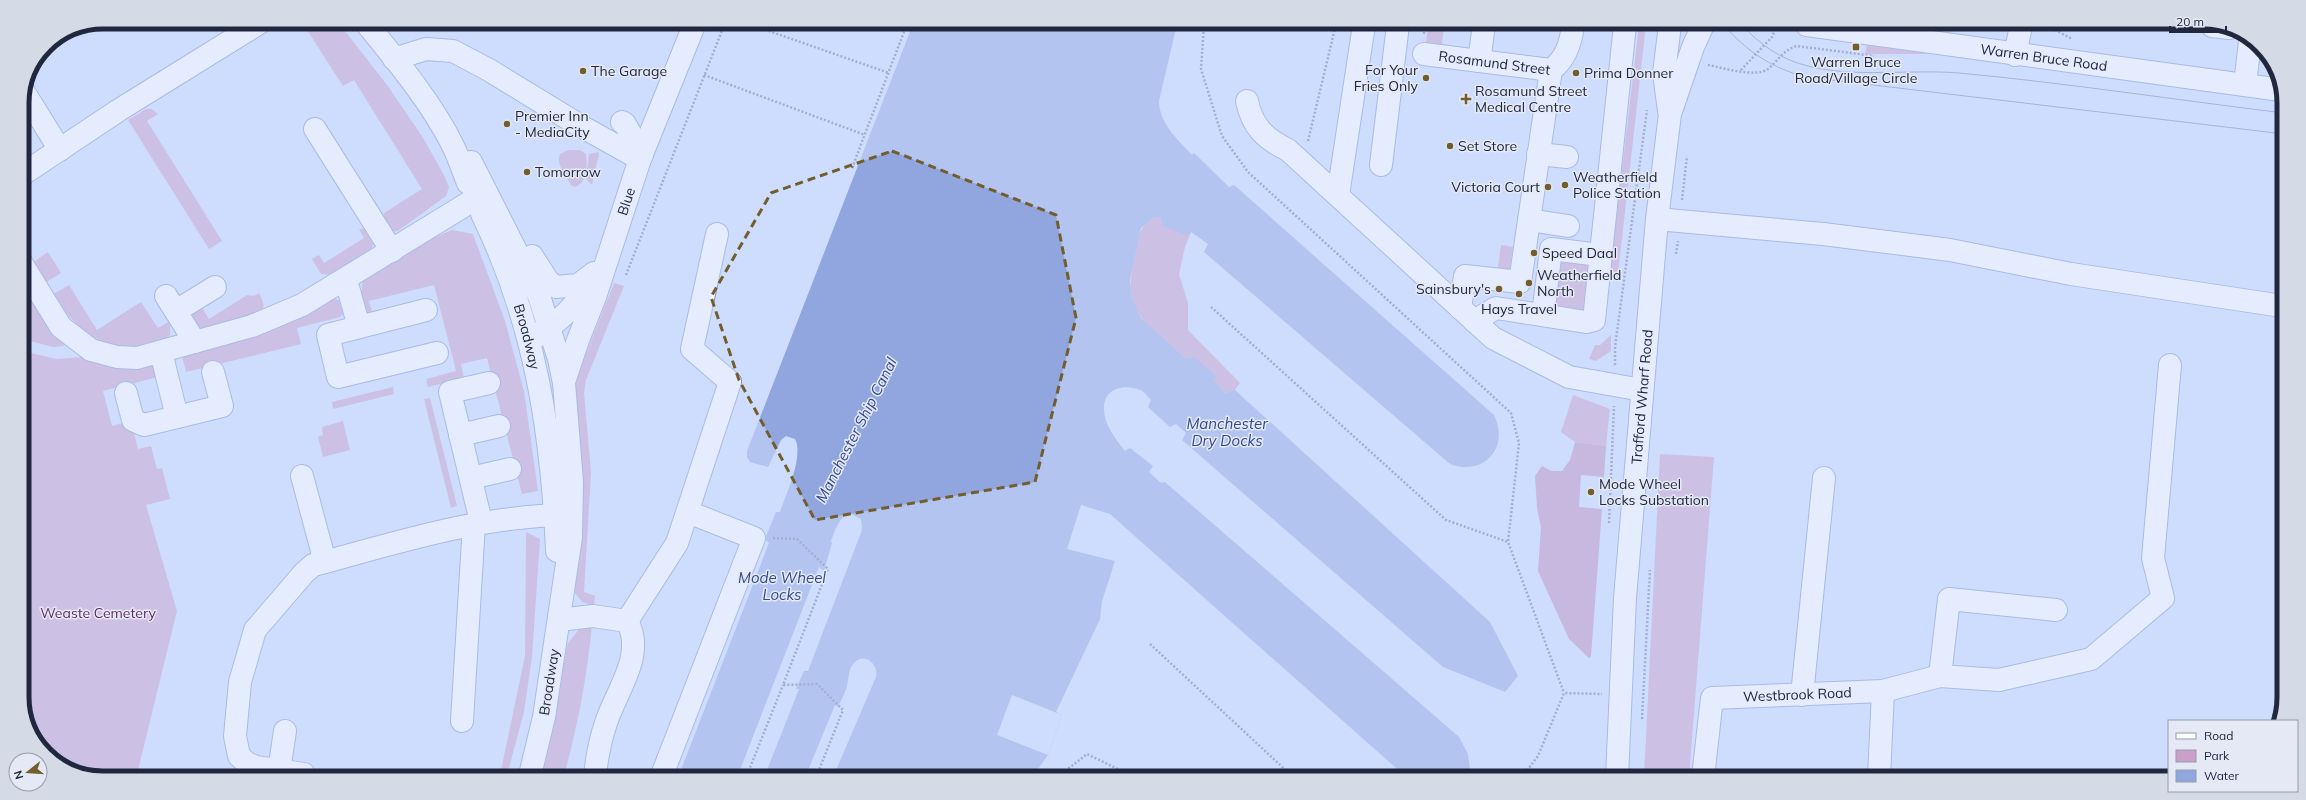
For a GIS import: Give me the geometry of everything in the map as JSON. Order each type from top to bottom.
[{"type":"street","points":[[29,170],[232,29]]},
{"type":"street","name":"Broadway","points":[[371,29],[394,59],[453,146],[475,199],[495,241],[524,323],[536,367],[564,515],[564,530],[557,540],[562,589]]},
{"type":"street","name":"Blue","points":[[564,383],[578,340],[595,298],[611,245],[641,157],[692,29]]},
{"type":"street","points":[[1338,195],[1363,29]]},
{"type":"street","points":[[1381,165],[1413,48],[1401,29]]},
{"type":"street","points":[[1479,61],[1483,29]]},
{"type":"street","points":[[1467,314],[1496,308],[1586,322],[1594,320],[1625,29]]},
{"type":"street","name":"Trafford Wharf Road","points":[[1670,29],[1664,73],[1670,114]]},
{"type":"street","name":"Trafford Wharf Road","points":[[1617,771],[1625,598],[1657,219],[1670,114],[1703,29]]},
{"type":"street","name":"Warren Bruce Road","points":[[1835,29],[2015,55],[2276,89]]},
{"type":"street","points":[[2015,55],[2020,29]]},
{"type":"street","name":"Rosamund Street","points":[[1413,48],[1479,61],[1551,70],[1561,62],[1572,32]]},
{"type":"street","points":[[2245,85],[2249,45]]},
{"type":"street","points":[[394,59],[426,49],[453,52],[489,70],[579,125],[641,157]]},
{"type":"street","points":[[1467,314],[1465,276],[1520,282],[1551,70]]},
{"type":"street","points":[[29,101],[60,150]]},
{"type":"street","points":[[1247,101],[1250,115],[1256,128],[1272,143],[1297,148],[1338,195],[1493,338],[1569,377],[1642,390]]},
{"type":"street","points":[[641,157],[623,119],[655,123]]},
{"type":"street","points":[[315,129],[392,251]]},
{"type":"street","name":"Broadway","points":[[453,146],[481,173],[548,281],[556,287],[571,287],[578,285],[593,275]]},
{"type":"street","points":[[1538,154],[1567,157]]},
{"type":"street","name":"Broadway","points":[[471,162],[532,280],[549,327],[564,383],[572,482],[564,515]]},
{"type":"street","points":[[29,275],[61,327],[91,350],[117,357],[138,358],[252,326],[302,305],[346,280],[475,199]]},
{"type":"street","points":[[1657,219],[1823,234],[1950,250],[2072,274],[2277,305]]},
{"type":"street","points":[[1529,220],[1568,226]]},
{"type":"street","points":[[627,621],[677,542],[730,382],[692,349],[717,234]]},
{"type":"street","name":"Broadway","points":[[531,771],[544,717],[559,620],[562,589],[568,567],[557,435],[540,335],[541,332],[549,327],[583,295],[611,245]]},
{"type":"street","points":[[1543,315],[1551,249],[1600,255]]},
{"type":"street","points":[[346,280],[359,327]]},
{"type":"street","points":[[195,342],[171,304],[214,285]]},
{"type":"street","points":[[426,310],[328,335],[338,377],[436,353]]},
{"type":"street","points":[[161,352],[177,417]]},
{"type":"street","name":"Westbrook Road","points":[[1705,771],[1712,698],[1883,691],[1940,676],[1999,680],[2091,659],[2163,598],[2152,558],[2170,364]]},
{"type":"street","points":[[126,393],[133,420],[144,425],[222,406],[213,372]]},
{"type":"street","points":[[462,721],[478,523],[471,478],[450,392],[489,383]]},
{"type":"street","points":[[460,435],[499,426]]},
{"type":"street","points":[[471,478],[510,469]]},
{"type":"street","points":[[302,476],[325,562]]},
{"type":"street","points":[[1802,695],[1824,478]]},
{"type":"street","points":[[664,771],[754,538],[688,512]]},
{"type":"street","points":[[285,771],[256,767],[239,756],[235,736],[240,682],[255,630],[304,572],[313,565],[478,523],[518,516],[564,515]]},
{"type":"street","points":[[1940,676],[1949,599],[2056,610]]},
{"type":"street","points":[[559,620],[593,616],[627,621]]},
{"type":"street","points":[[596,771],[606,722],[628,668],[634,645],[633,631],[627,621]]},
{"type":"street","points":[[1879,771],[1883,691]]},
{"type":"street","points":[[279,770],[285,731]]},
{"type":"path","points":[[620,276],[624,278],[723,29]]},
{"type":"path","points":[[763,29],[889,73]]},
{"type":"path","points":[[852,168],[905,29]]},
{"type":"path","points":[[1204,29],[1201,70],[1222,136],[1248,172],[1511,412],[1519,443],[1508,542],[1564,693],[1538,756],[1527,771]]},
{"type":"path","points":[[1297,148],[1334,29]]},
{"type":"path","points":[[1413,48],[1423,29]]},
{"type":"path","points":[[1706,65],[1740,71],[1772,37],[1775,29]]},
{"type":"path","points":[[704,75],[865,135]]},
{"type":"path","points":[[1615,356],[1648,104]]},
{"type":"path","points":[[1676,261],[1688,150]]},
{"type":"path","points":[[1562,279],[1570,278],[1584,284]]},
{"type":"path","points":[[1211,308],[1446,520],[1508,542]]},
{"type":"path","points":[[749,771],[828,569],[797,539],[754,538]]},
{"type":"path","points":[[1642,722],[1650,564]]},
{"type":"path","points":[[1150,644],[1287,771]]},
{"type":"path","points":[[783,685],[816,684],[843,710],[819,771]]},
{"type":"path","points":[[1564,693],[1621,694]]},
{"type":"path","points":[[1065,771],[1087,754],[1122,771]]},
{"type":"highlighted area","points":[[892,151],[1056,215],[1076,318],[1035,482],[815,520],[739,380],[711,297],[771,193]]},
{"type":"green space","points":[[306,29],[343,29],[387,85],[422,136],[444,175],[449,187],[446,196],[398,231],[390,232],[383,221],[384,213],[422,189],[354,80],[343,86]]},
{"type":"green space","points":[[1428,29],[1444,29],[1442,45],[1426,43]]},
{"type":"green space","points":[[1639,29],[1646,29],[1617,283],[1611,263]]},
{"type":"green space","points":[[1867,44],[1939,54],[1865,54]]},
{"type":"green space","points":[[146,109],[152,109],[158,114],[147,121],[222,241],[209,249],[128,120]]},
{"type":"green space","points":[[568,150],[580,150],[586,154],[585,177],[576,187],[572,186],[559,162],[560,154]]},
{"type":"green space","points":[[598,152],[599,154],[592,185],[586,179],[589,154]]},
{"type":"green space","points":[[1154,217],[1162,218],[1162,222],[1191,232],[1185,247],[1179,274],[1188,303],[1188,330],[1240,383],[1235,390],[1225,393],[1158,336],[1137,310],[1131,292],[1133,266],[1140,233],[1145,225]]},
{"type":"green space","points":[[359,229],[367,229],[374,240],[372,248],[330,275],[321,274],[312,259],[319,255],[324,263],[364,238]]},
{"type":"green space","points":[[452,230],[473,234],[505,321],[524,391],[538,491],[522,494],[487,358],[461,364],[464,378],[428,387],[426,379],[456,371],[434,285],[369,301],[373,316],[366,315],[361,295],[363,280],[431,239]]},
{"type":"green space","points":[[1501,245],[1513,247],[1509,273],[1497,274]]},
{"type":"green space","points":[[48,252],[61,273],[45,283],[32,263]]},
{"type":"green space","points":[[1557,256],[1594,260],[1588,311],[1551,306]]},
{"type":"green space","points":[[614,283],[624,286],[586,380],[584,393],[591,472],[584,592],[595,596],[594,606],[582,602],[575,593],[579,514],[572,381],[578,357],[584,359]]},
{"type":"green space","points":[[69,285],[97,330],[141,302],[158,328],[170,321],[170,334],[168,339],[149,344],[131,346],[116,345],[102,341],[89,334],[76,324],[52,295]]},
{"type":"green space","points":[[259,293],[264,306],[262,311],[242,320],[198,328],[191,315],[202,308],[209,319],[247,295],[254,296]]},
{"type":"green space","points":[[29,294],[53,333],[65,346],[53,347],[29,341]]},
{"type":"green space","points":[[334,299],[339,300],[343,314],[340,317],[297,328],[301,344],[186,372],[182,356],[289,323]]},
{"type":"green space","points":[[1611,335],[1611,351],[1596,361],[1589,359],[1595,345],[1600,345]]},
{"type":"green space","name":"Weaste Cemetery","points":[[29,353],[57,359],[84,357],[103,365],[126,369],[155,365],[158,377],[103,391],[112,426],[127,422],[132,425],[138,449],[151,446],[157,469],[162,468],[170,499],[146,505],[177,611],[138,771],[89,770],[70,763],[54,753],[47,746],[37,730],[30,711]]},
{"type":"green space","points":[[393,387],[394,394],[333,409],[332,402]]},
{"type":"green space","points":[[1573,395],[1610,409],[1606,446],[1575,442],[1561,432]]},
{"type":"green space","points":[[430,398],[457,506],[451,508],[424,399]]},
{"type":"green space","points":[[343,421],[350,450],[323,457],[318,437],[323,435],[322,427]]},
{"type":"green space","points":[[1660,454],[1714,457],[1689,771],[1644,771]]},
{"type":"green space","points":[[526,532],[540,539],[532,657],[524,712],[508,771],[501,771],[525,656]]},
{"type":"green space","points":[[583,624],[592,625],[585,682],[578,719],[565,771],[541,771],[556,715],[567,645]]},
{"type":"shaded area","points":[[1575,442],[1606,446],[1604,477],[1581,475],[1579,507],[1602,509],[1591,656],[1589,658],[1569,639],[1538,571],[1541,528],[1537,507],[1535,476],[1542,466],[1551,471],[1562,471],[1570,460]]},
{"type":"water","points":[[911,29],[1176,29],[1159,101],[1162,117],[1170,131],[1192,155],[1194,153],[1229,187],[1234,185],[1494,415],[1498,427],[1499,438],[1496,448],[1491,456],[1483,463],[1462,467],[1450,464],[1204,252],[1208,244],[1191,232],[1186,235],[1163,226],[1161,218],[1154,217],[1141,228],[1130,280],[1132,299],[1141,318],[1186,359],[1194,357],[1216,376],[1214,381],[1225,393],[1235,390],[1490,622],[1518,676],[1505,692],[1443,667],[1182,440],[1186,433],[1176,424],[1170,427],[1148,407],[1151,400],[1144,393],[1134,388],[1127,387],[1116,389],[1111,392],[1107,397],[1104,409],[1106,421],[1111,432],[1125,451],[1130,448],[1153,466],[1149,472],[1161,483],[1165,482],[1459,737],[1468,754],[1470,771],[1399,771],[1110,514],[1081,505],[1067,549],[1115,561],[1102,601],[1100,619],[1056,712],[1062,715],[1048,755],[1037,771],[836,771],[876,677],[873,663],[869,660],[861,659],[857,660],[851,666],[847,686],[838,706],[835,705],[808,771],[767,771],[799,689],[796,689],[804,671],[808,671],[862,530],[861,519],[851,514],[843,517],[836,528],[831,541],[832,543],[824,571],[819,567],[740,771],[681,771],[769,543],[765,539],[776,512],[780,512],[796,465],[797,446],[795,439],[786,436],[781,440],[768,467],[750,462],[747,457],[747,451]]},
{"type":"pier","points":[[1012,695],[1062,715],[1048,755],[997,735]]},
{"type":"tram line","points":[[1728,29],[1751,51],[1761,58],[1782,69],[1806,77],[2277,133]]},
{"type":"tram line","points":[[1746,29],[1756,39],[1780,56],[1798,63],[1825,70],[1844,72],[1959,73],[2277,112]]},
{"type":"place","name":"Warren Bruce Road/Village Circle","points":[[1856,47]]},
{"type":"place","name":"The Garage","points":[[583,71]]},
{"type":"place","name":"Prima Donner","points":[[1576,73]]},
{"type":"place","name":"For Your Fries Only","points":[[1426,78]]},
{"type":"place","name":"Rosamund Street Medical Centre","points":[[1466,99]]},
{"type":"place","name":"Premier Inn - MediaCity","points":[[507,124]]},
{"type":"place","name":"Set Store","points":[[1450,146]]},
{"type":"place","name":"Tomorrow","points":[[527,172]]},
{"type":"place","name":"Weatherfield Police Station","points":[[1565,185]]},
{"type":"place","name":"Victoria Court","points":[[1548,187]]},
{"type":"place","name":"Speed Daal","points":[[1534,253]]},
{"type":"place","name":"Weatherfield North","points":[[1529,283]]},
{"type":"place","name":"Sainsbury's","points":[[1499,289]]},
{"type":"place","name":"Hays Travel","points":[[1519,294]]},
{"type":"place","name":"Mode Wheel Locks Substation","points":[[1591,492]]},
{"type":"water label","name":"Manchester Ship Canal","points":[[856,430]]},
{"type":"water label","name":"Manchester Dry Docks","points":[[1227,432]]},
{"type":"water label","name":"Mode Wheel Locks","points":[[782,586]]}]
